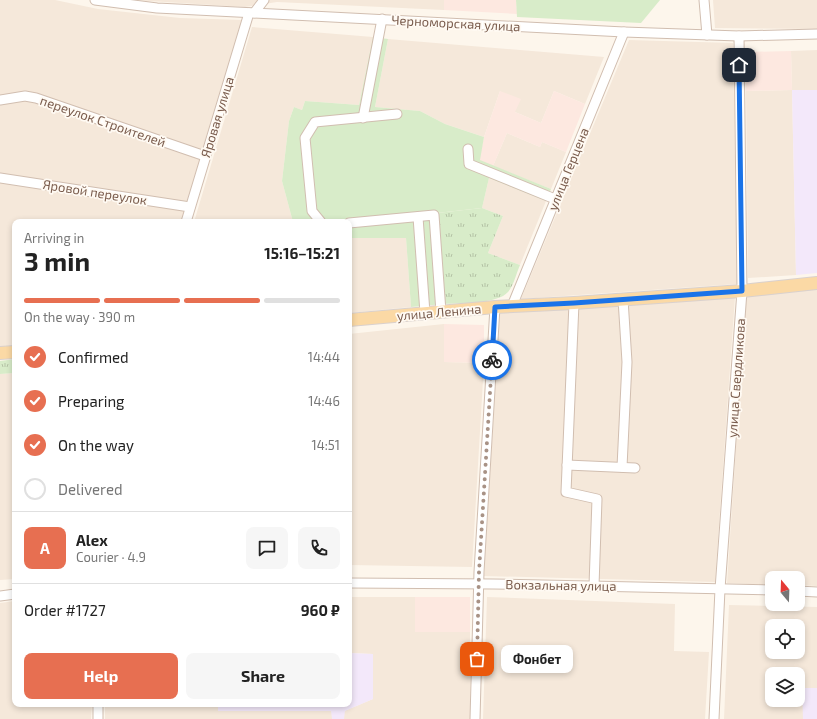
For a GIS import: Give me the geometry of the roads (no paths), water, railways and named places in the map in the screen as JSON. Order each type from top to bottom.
[{"type":"main road","name":"улица Ленина","points":[[352,320],[495,307],[742,291],[817,283]]},
{"type":"main road","points":[[0,353],[12,352]]},
{"type":"street","name":"Черноморская улица","points":[[95,0],[157,8],[624,32],[739,36],[817,34]]},
{"type":"street","name":"Яровая улица","points":[[187,219],[205,156],[251,13],[264,0]]},
{"type":"street","points":[[704,0],[706,35]]},
{"type":"street","points":[[363,118],[382,19]]},
{"type":"street","name":"улица Герцена","points":[[512,306],[624,32]]},
{"type":"street","name":"улица Свердликова","points":[[714,719],[720,589],[742,291],[739,36]]},
{"type":"street","name":"переулок Строителей","points":[[0,100],[25,96],[36,98],[205,156]]},
{"type":"street","points":[[319,219],[312,211],[305,138],[315,122],[398,114]]},
{"type":"street","points":[[468,149],[469,164],[555,199]]},
{"type":"street","name":"Яровой переулок","points":[[0,178],[190,207]]},
{"type":"street","points":[[352,223],[434,215],[441,312]]},
{"type":"street","points":[[418,217],[425,313]]},
{"type":"street","points":[[622,467],[626,362],[623,299]]},
{"type":"street","points":[[574,303],[566,492],[597,499],[594,586]]},
{"type":"street","points":[[475,719],[479,584],[495,307]]},
{"type":"street","points":[[567,465],[635,468]]},
{"type":"street","name":"Вокзальная улица","points":[[352,583],[765,590]]},
{"type":"street","points":[[805,591],[817,592]]},
{"type":"street","points":[[0,596],[12,594]]},
{"type":"street","points":[[98,707],[98,719]]},
{"type":"place","name":"Фонбет","points":[[477,659]]}]
